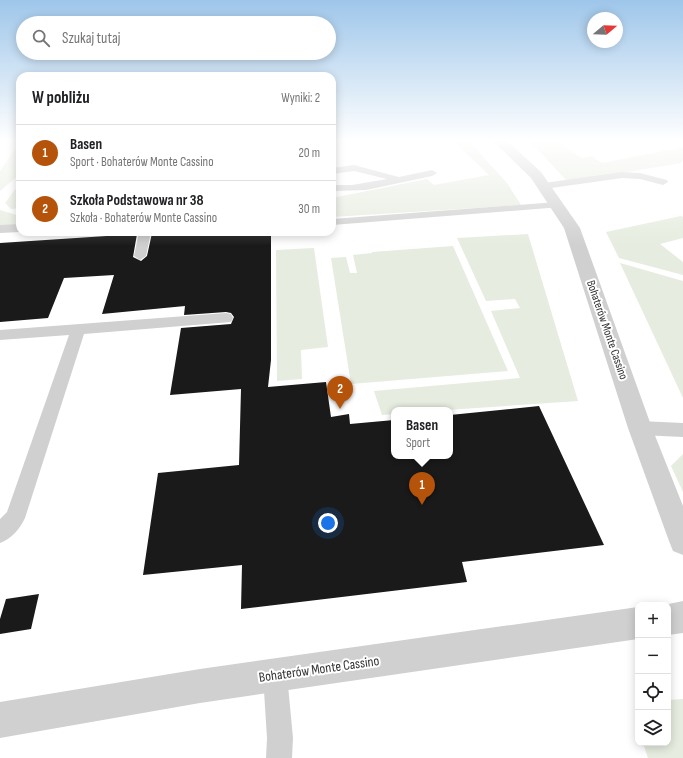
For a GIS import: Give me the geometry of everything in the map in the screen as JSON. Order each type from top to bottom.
[{"type":"street","name":"Bohaterów Monte Cassino","points":[[535,174],[572,228],[640,428],[683,541]]},
{"type":"street","points":[[671,619],[683,617]]},
{"type":"street","name":"Bohaterów Monte Cassino","points":[[0,720],[275,675],[635,623]]},
{"type":"lane","points":[[378,174],[399,180]]},
{"type":"lane","points":[[336,188],[344,189],[430,174]]},
{"type":"lane","points":[[544,186],[620,174]]},
{"type":"lane","points":[[625,174],[640,176],[663,182]]},
{"type":"lane","points":[[336,222],[557,205]]},
{"type":"lane","points":[[0,229],[16,228]]},
{"type":"lane","points":[[140,256],[145,236]]},
{"type":"lane","points":[[0,335],[226,318]]},
{"type":"lane","points":[[0,533],[15,518],[78,330]]},
{"type":"lane","points":[[640,428],[683,430]]},
{"type":"lane","points":[[275,675],[280,738],[279,758]]},
{"type":"shaded area","points":[[0,174],[16,174],[16,177],[0,191]]},
{"type":"shaded area","points":[[499,174],[507,183],[521,205],[336,217],[336,197],[427,179],[434,185]]},
{"type":"shaded area","points":[[561,174],[613,174],[568,182]]},
{"type":"shaded area","points":[[16,188],[16,208],[11,209],[5,203]]},
{"type":"shaded area","points":[[0,210],[16,215],[16,225],[0,225]]},
{"type":"shaded area","points":[[681,216],[683,217],[683,238],[660,244],[683,262],[683,275],[619,258],[606,232]]},
{"type":"shaded area","points":[[528,234],[578,401],[453,410],[453,407],[391,407],[391,414],[382,415],[374,391],[520,378],[491,311],[520,308],[515,299],[486,301],[457,238]]},
{"type":"shaded area","points":[[453,246],[508,371],[351,384],[331,258],[346,257],[350,273],[357,273],[353,255],[372,252]]},
{"type":"shaded area","points":[[314,248],[328,347],[301,350],[302,379],[277,381],[276,250]]},
{"type":"shaded area","points":[[620,263],[683,281],[683,398]]},
{"type":"shaded area","points":[[683,454],[683,492],[671,466]]},
{"type":"shaded area","points":[[683,699],[683,758],[648,758],[644,746],[671,746],[671,700]]},
{"type":"building","points":[[107,236],[137,236],[133,257],[141,261],[147,256],[151,236],[271,236],[271,360],[268,387],[326,382],[331,417],[349,414],[350,424],[391,420],[391,459],[453,459],[453,415],[539,406],[604,545],[462,562],[467,582],[241,609],[242,565],[143,575],[158,473],[239,465],[241,389],[170,395],[181,328],[231,324],[234,317],[231,313],[226,312],[184,315],[185,306],[102,314],[114,275],[64,278],[48,318],[0,322],[0,243]]},
{"type":"building","points":[[39,594],[31,629],[0,634],[0,619],[6,599]]},
{"type":"place","name":"Szkoła Podstawowa nr 38","points":[[340,409]]},
{"type":"place","name":"Basen","points":[[422,505]]}]
